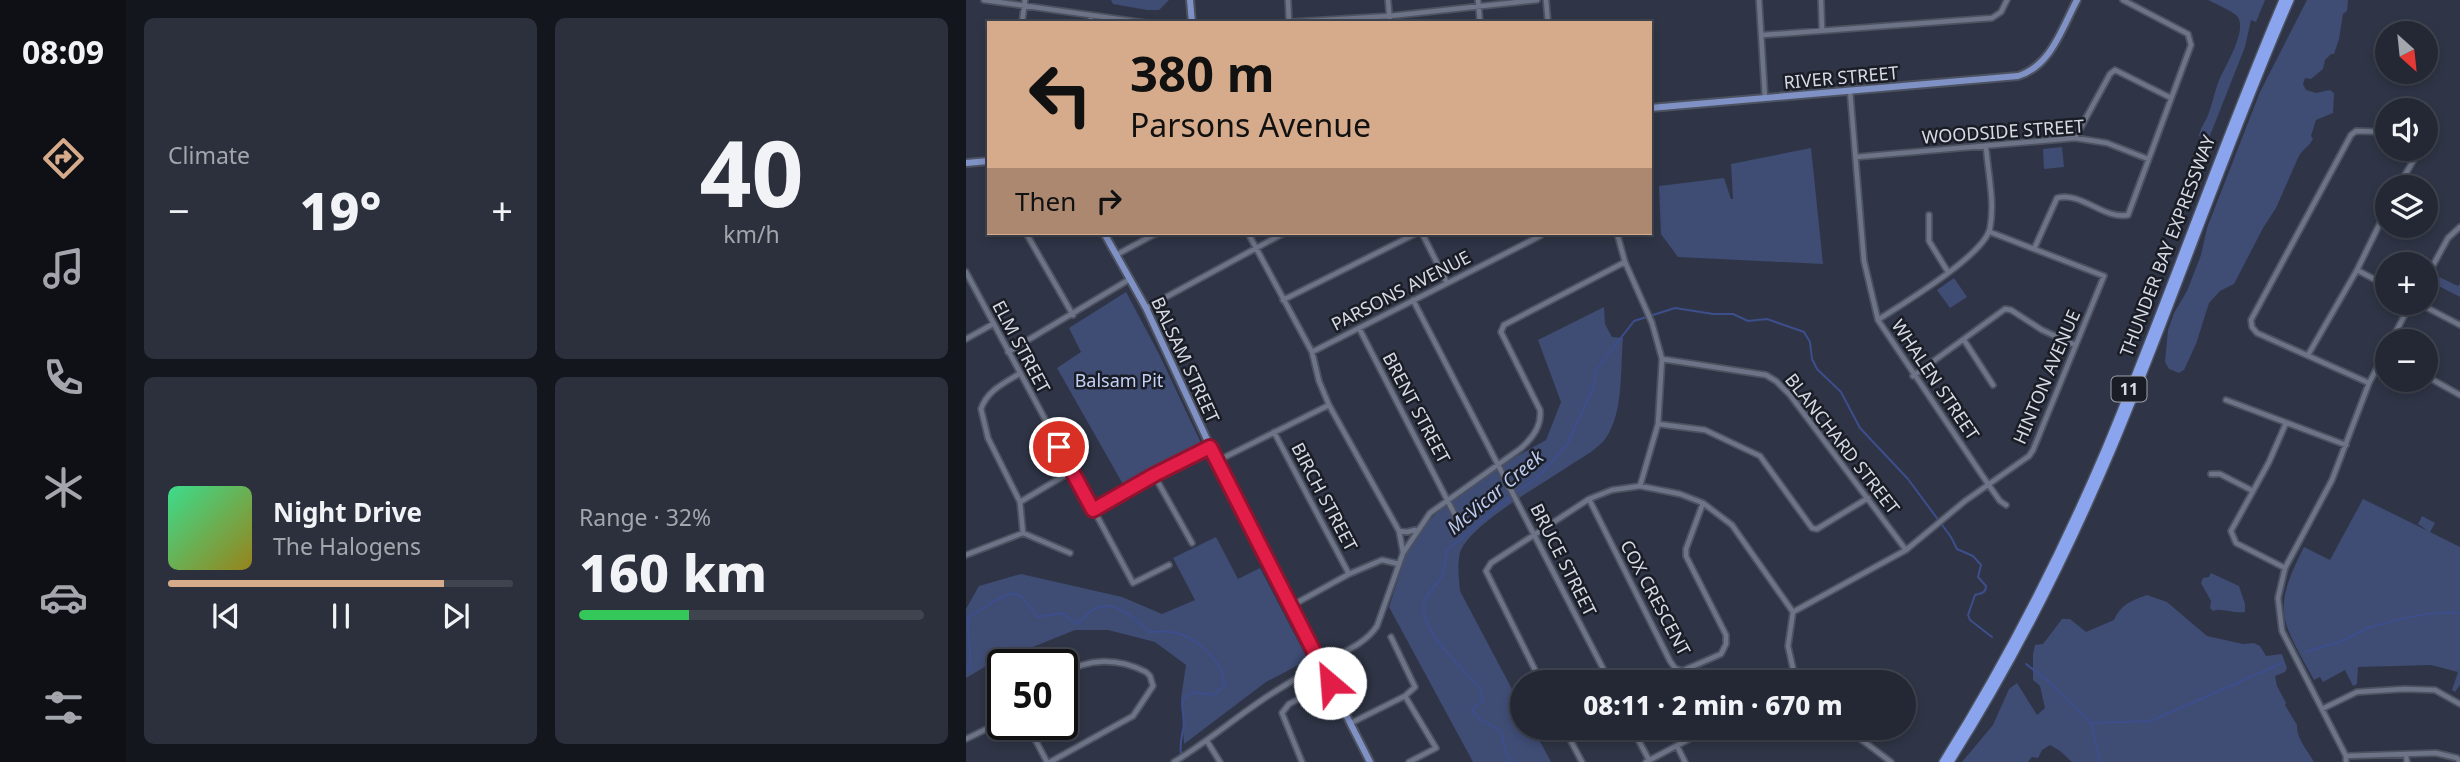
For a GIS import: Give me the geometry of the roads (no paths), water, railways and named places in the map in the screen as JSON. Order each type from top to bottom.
[{"type":"highway","name":"THUNDER BAY EXPRESSWAY","points":[[1943,762],[2011,643],[2079,508],[2106,447],[2283,0]]},
{"type":"highway","name":"THUNDER BAY EXPRESSWAY","points":[[1950,762],[1978,718],[2029,623],[2101,473],[2254,83],[2290,0]]},
{"type":"main road","points":[[1190,0],[1192,21]]},
{"type":"main road","name":"RIVER STREET","points":[[1652,108],[2010,78],[2033,70],[2047,56],[2077,0]]},
{"type":"main road","points":[[966,163],[987,163]]},
{"type":"main road","name":"BALSAM STREET","points":[[1105,235],[1146,308],[1210,447],[1370,762]]},
{"type":"street","points":[[984,0],[1025,3],[1132,21]]},
{"type":"street","points":[[1288,0],[1289,21]]},
{"type":"street","points":[[1388,0],[1390,21]]},
{"type":"street","points":[[1326,21],[1390,16],[1478,2],[1537,0]]},
{"type":"street","points":[[1546,0],[1548,21]]},
{"type":"street","points":[[1759,0],[1765,99]]},
{"type":"street","points":[[1821,0],[1822,30]]},
{"type":"street","points":[[1763,34],[1992,18],[2001,12],[2007,0]]},
{"type":"street","points":[[2034,249],[2057,198],[2066,196],[2115,215],[2128,215],[2192,45],[2190,38],[2123,0]]},
{"type":"street","points":[[1478,2],[1480,21]]},
{"type":"street","points":[[1022,21],[1025,3]]},
{"type":"street","points":[[1090,21],[1091,15]]},
{"type":"street","points":[[2075,138],[2110,74],[2115,70],[2171,98]]},
{"type":"street","name":"WHALEN STREET","points":[[1850,91],[1864,261],[1878,320],[1913,376],[2000,501],[2006,505]]},
{"type":"street","points":[[2369,383],[2257,333],[2251,320],[2353,132],[2375,132]]},
{"type":"street","name":"WOODSIDE STREET","points":[[1856,157],[2075,138],[2108,143],[2148,159]]},
{"type":"street","points":[[1878,320],[1972,255],[1990,232],[1992,216],[1986,147]]},
{"type":"street","points":[[1929,215],[1929,242],[1948,272]]},
{"type":"street","points":[[2438,256],[2448,237],[2460,227]]},
{"type":"street","name":"HINTON AVENUE","points":[[1793,612],[1906,550],[2034,450],[2104,276],[1990,232]]},
{"type":"street","points":[[2308,355],[2375,233]]},
{"type":"street","points":[[1027,235],[1073,315]]},
{"type":"street","points":[[1116,255],[1153,235]]},
{"type":"street","points":[[1249,235],[1311,352],[1329,405],[1399,531],[1403,553]]},
{"type":"street","points":[[1146,308],[1280,235]]},
{"type":"street","points":[[1283,300],[1412,235]]},
{"type":"street","points":[[1423,235],[1447,283]]},
{"type":"street","points":[[1618,235],[1625,262],[1652,323],[1662,359],[1658,424],[1640,486]]},
{"type":"street","name":"PARSONS AVENUE","points":[[1311,352],[1540,236]]},
{"type":"street","points":[[1175,761],[1266,698],[1372,634],[1403,553],[1416,530],[1430,513],[1500,465],[1533,437],[1541,414],[1501,332],[1504,325],[1625,262]]},
{"type":"street","points":[[2357,270],[2375,280]]},
{"type":"street","name":"ELM STREET","points":[[966,272],[1133,583],[1169,565]]},
{"type":"street","points":[[1008,352],[1130,279]]},
{"type":"street","name":"BRUCE STREET","points":[[1413,300],[1603,670]]},
{"type":"street","points":[[1913,376],[2007,309],[2042,330],[2075,345]]},
{"type":"street","points":[[2438,313],[2460,325]]},
{"type":"street","points":[[966,339],[993,324]]},
{"type":"street","name":"BRENT STREET","points":[[1359,328],[1456,517]]},
{"type":"street","points":[[1964,340],[1993,385]]},
{"type":"street","name":"BLANCHARD STREET","points":[[1662,359],[1766,375],[1776,381],[1790,395],[1906,550]]},
{"type":"street","points":[[2375,372],[2332,480],[2285,568],[2278,598],[2279,623],[2346,759],[2436,754],[2459,758]]},
{"type":"street","points":[[1019,374],[998,386],[981,409],[988,438],[1020,502],[1023,533]]},
{"type":"street","points":[[2438,383],[2460,395]]},
{"type":"street","points":[[2226,400],[2346,445]]},
{"type":"street","points":[[1217,461],[1329,405]]},
{"type":"street","points":[[2285,568],[2236,542],[2231,531],[2269,462],[2286,423]]},
{"type":"street","points":[[1658,424],[1705,430],[1760,456],[1812,528],[1817,528],[1868,498]]},
{"type":"street","name":"BIRCH STREET","points":[[1275,432],[1349,574]]},
{"type":"street","points":[[1093,510],[1210,447]]},
{"type":"street","points":[[1020,502],[1072,471]]},
{"type":"street","points":[[2211,474],[2220,474],[2253,491]]},
{"type":"street","points":[[1154,475],[1192,543]]},
{"type":"street","points":[[1535,670],[1486,573],[1491,563],[1589,499],[1612,490],[1640,486],[1680,494],[1703,503],[1732,525],[1793,612],[1788,646],[1793,670]]},
{"type":"street","name":"COX CRESCENT","points":[[1589,499],[1670,661],[1675,668],[1682,671],[1721,654],[1726,645],[1726,635],[1686,556],[1686,549],[1703,503]]},
{"type":"street","points":[[1399,531],[1407,533],[1416,530]]},
{"type":"street","points":[[966,555],[1023,533],[1070,553]]},
{"type":"street","points":[[1291,606],[1381,560],[1399,564]]},
{"type":"street","points":[[1351,723],[1405,696],[1415,687],[1391,637]]},
{"type":"street","points":[[1036,740],[1049,762],[1133,716],[1153,686],[1146,672],[1107,661],[1078,665]]},
{"type":"street","points":[[1302,762],[1282,713],[1289,704],[1330,683]]},
{"type":"street","points":[[2322,709],[2357,692],[2404,690],[2435,690],[2460,704]]},
{"type":"street","points":[[1405,696],[1436,748],[1409,762]]},
{"type":"street","points":[[966,740],[987,729]]},
{"type":"street","points":[[1570,740],[1582,762]]},
{"type":"street","points":[[1638,740],[1648,761],[1688,740]]},
{"type":"street","points":[[1862,740],[1891,762]]},
{"type":"street","points":[[1207,741],[1220,762]]},
{"type":"street","points":[[1677,746],[1685,762]]},
{"type":"street","points":[[2406,755],[2407,762]]},
{"type":"waterway","name":"McVicar Creek","points":[[1516,492],[1537,478],[1567,445],[1593,388],[1596,370],[1634,321],[1675,308],[1733,314],[1748,321],[1767,319],[1804,332],[1810,342],[1812,359],[1817,369],[1841,392],[1860,428],[1908,479],[1957,549],[1973,556],[1981,565],[1978,577],[1986,589],[1975,595],[1968,615],[1970,620],[1992,637]]},
{"type":"waterway","name":"McVicar Creek","points":[[1510,762],[1501,731],[1480,719],[1472,710],[1482,701],[1481,690],[1434,636],[1424,611],[1426,597],[1442,575],[1446,551],[1511,496]]},
{"type":"waterway","name":"McVicar Creek","points":[[966,670],[970,669],[968,618],[994,601],[1013,593],[1022,597],[1037,617],[1062,613],[1077,624],[1094,609],[1102,606],[1117,608],[1149,632],[1172,632],[1190,638],[1207,651],[1220,668],[1224,686],[1213,695],[1193,692],[1183,699],[1181,754]]},
{"type":"waterway","points":[[2307,652],[2390,622],[2426,614],[2460,613]]},
{"type":"waterway","points":[[2091,723],[2151,721],[2282,663]]},
{"type":"waterway","name":"McVicar Creek","points":[[2026,664],[2048,681],[2091,723],[2100,762]]},
{"type":"park label","name":"Balsam Pit","points":[[1119,381]]}]
